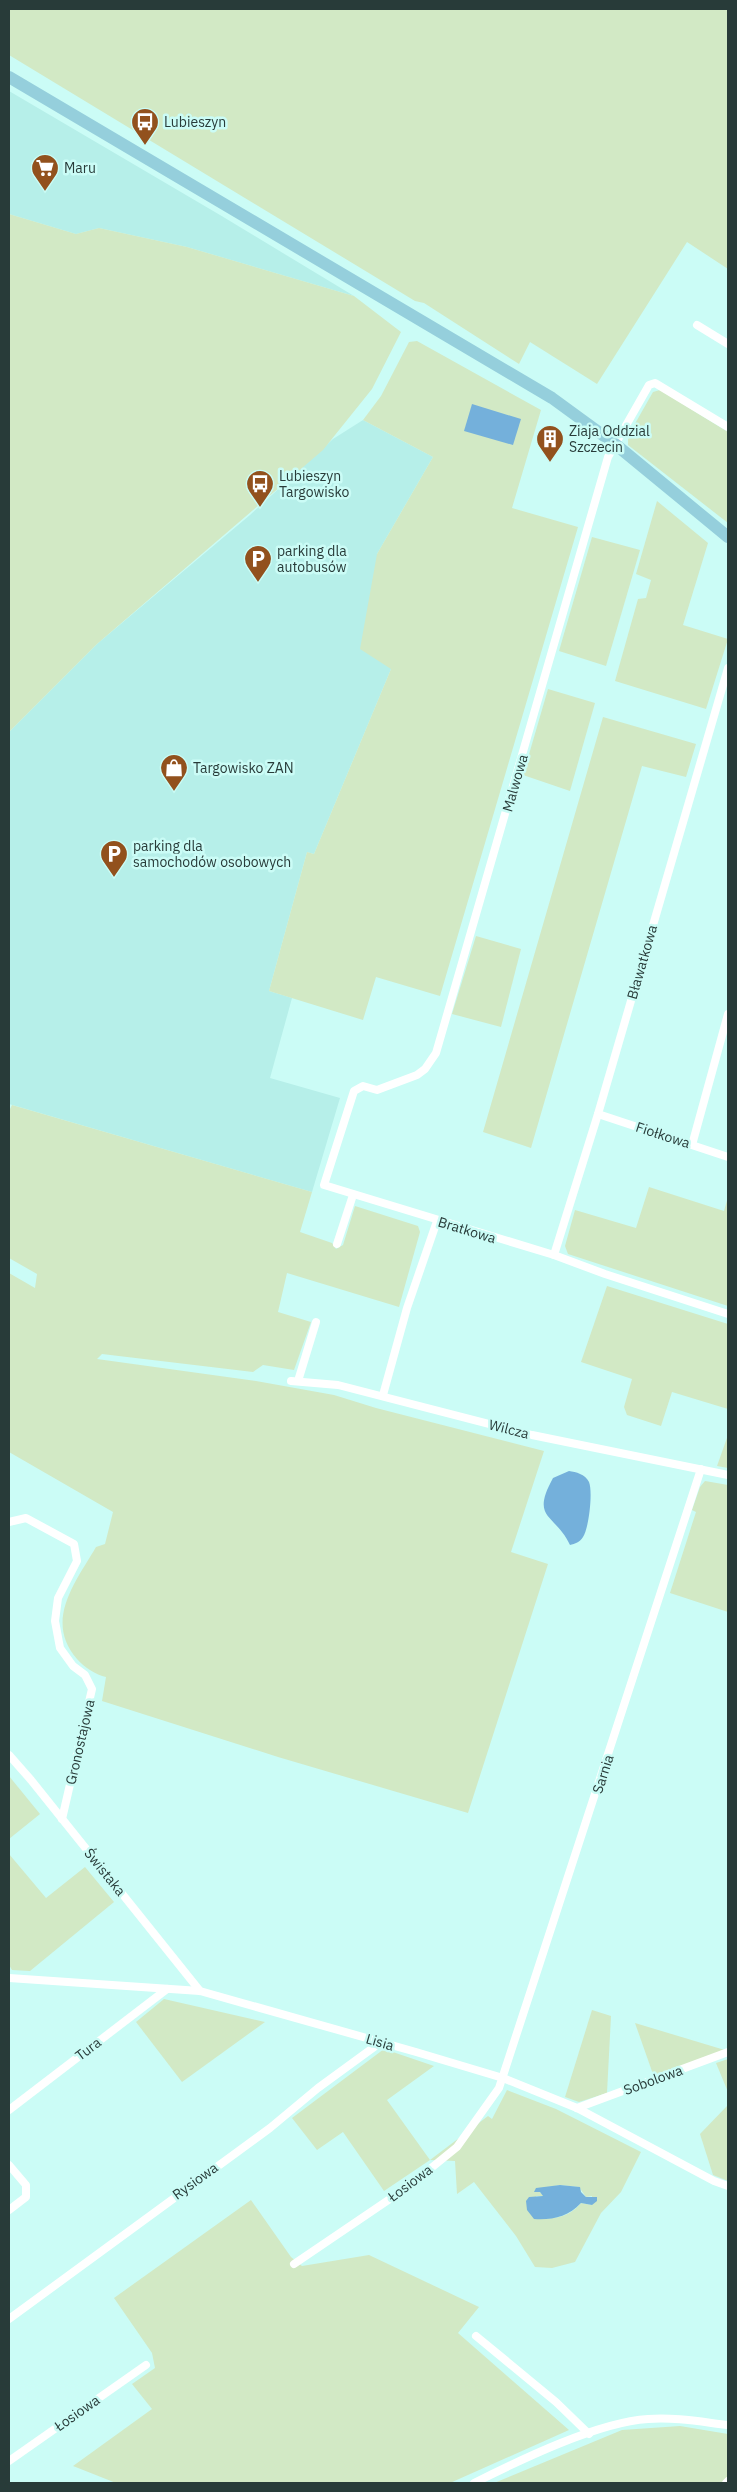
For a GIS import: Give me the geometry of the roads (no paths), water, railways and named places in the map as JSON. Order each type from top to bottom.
[{"type":"main road","points":[[9,77],[518,377],[570,410],[616,444],[728,538]]},
{"type":"street","points":[[697,324],[728,344]]},
{"type":"street","name":"Malwowa","points":[[377,1090],[416,1075],[425,1069],[436,1053],[544,681],[602,472],[616,444],[649,385],[655,383],[728,427]]},
{"type":"street","name":"Bławatkowa","points":[[554,1255],[598,1114],[728,668]]},
{"type":"street","points":[[720,694],[728,700]]},
{"type":"street","points":[[692,1145],[728,1014]]},
{"type":"street","name":"Bratkowa","points":[[377,1090],[363,1086],[354,1091],[324,1185],[437,1221],[554,1255],[605,1274],[728,1314]]},
{"type":"street","name":"Fiołkowa","points":[[598,1114],[728,1157]]},
{"type":"street","points":[[337,1244],[354,1195]]},
{"type":"street","points":[[382,1395],[407,1308],[437,1221]]},
{"type":"street","name":"Wilcza","points":[[316,1322],[294,1381],[338,1385],[532,1435],[728,1475]]},
{"type":"street","name":"Sarnia","points":[[504,2078],[701,1469]]},
{"type":"street","name":"Gronostajowa","points":[[9,1522],[26,1518],[74,1544],[77,1561],[58,1598],[55,1621],[60,1648],[73,1666],[85,1674],[92,1689],[62,1819]]},
{"type":"street","name":"Świstaka","points":[[9,1755],[200,1991]]},
{"type":"street","name":"Lisia","points":[[9,1978],[200,1991],[381,2042],[504,2078],[577,2108],[714,2181],[728,2186]]},
{"type":"street","name":"Tura","points":[[9,2110],[167,1989]]},
{"type":"street","name":"Rysiowa","points":[[9,2319],[116,2238],[270,2128],[318,2088],[381,2042]]},
{"type":"street","name":"Sobolowa","points":[[577,2108],[728,2052]]},
{"type":"street","name":"Łosiowa","points":[[294,2264],[409,2186],[457,2147],[504,2078]]},
{"type":"street","points":[[9,2165],[26,2185],[26,2197],[9,2210]]},
{"type":"street","points":[[476,2336],[556,2402],[589,2434]]},
{"type":"street","name":"Łosiowa","points":[[9,2461],[146,2365]]},
{"type":"street","points":[[474,2483],[617,2424],[648,2419],[728,2425]]},
{"type":"place","name":"Lubieszyn","points":[[145,146]]},
{"type":"place","name":"Maru","points":[[45,192]]},
{"type":"place","name":"Ziaja Oddzial Szczecin","points":[[550,463]]},
{"type":"place","name":"Lubieszyn Targowisko","points":[[260,508]]},
{"type":"place","name":"parking dla autobusów","points":[[258,583]]},
{"type":"place","name":"Targowisko ZAN","points":[[174,792]]},
{"type":"place","name":"parking dla samochodów osobowych","points":[[114,878]]}]
